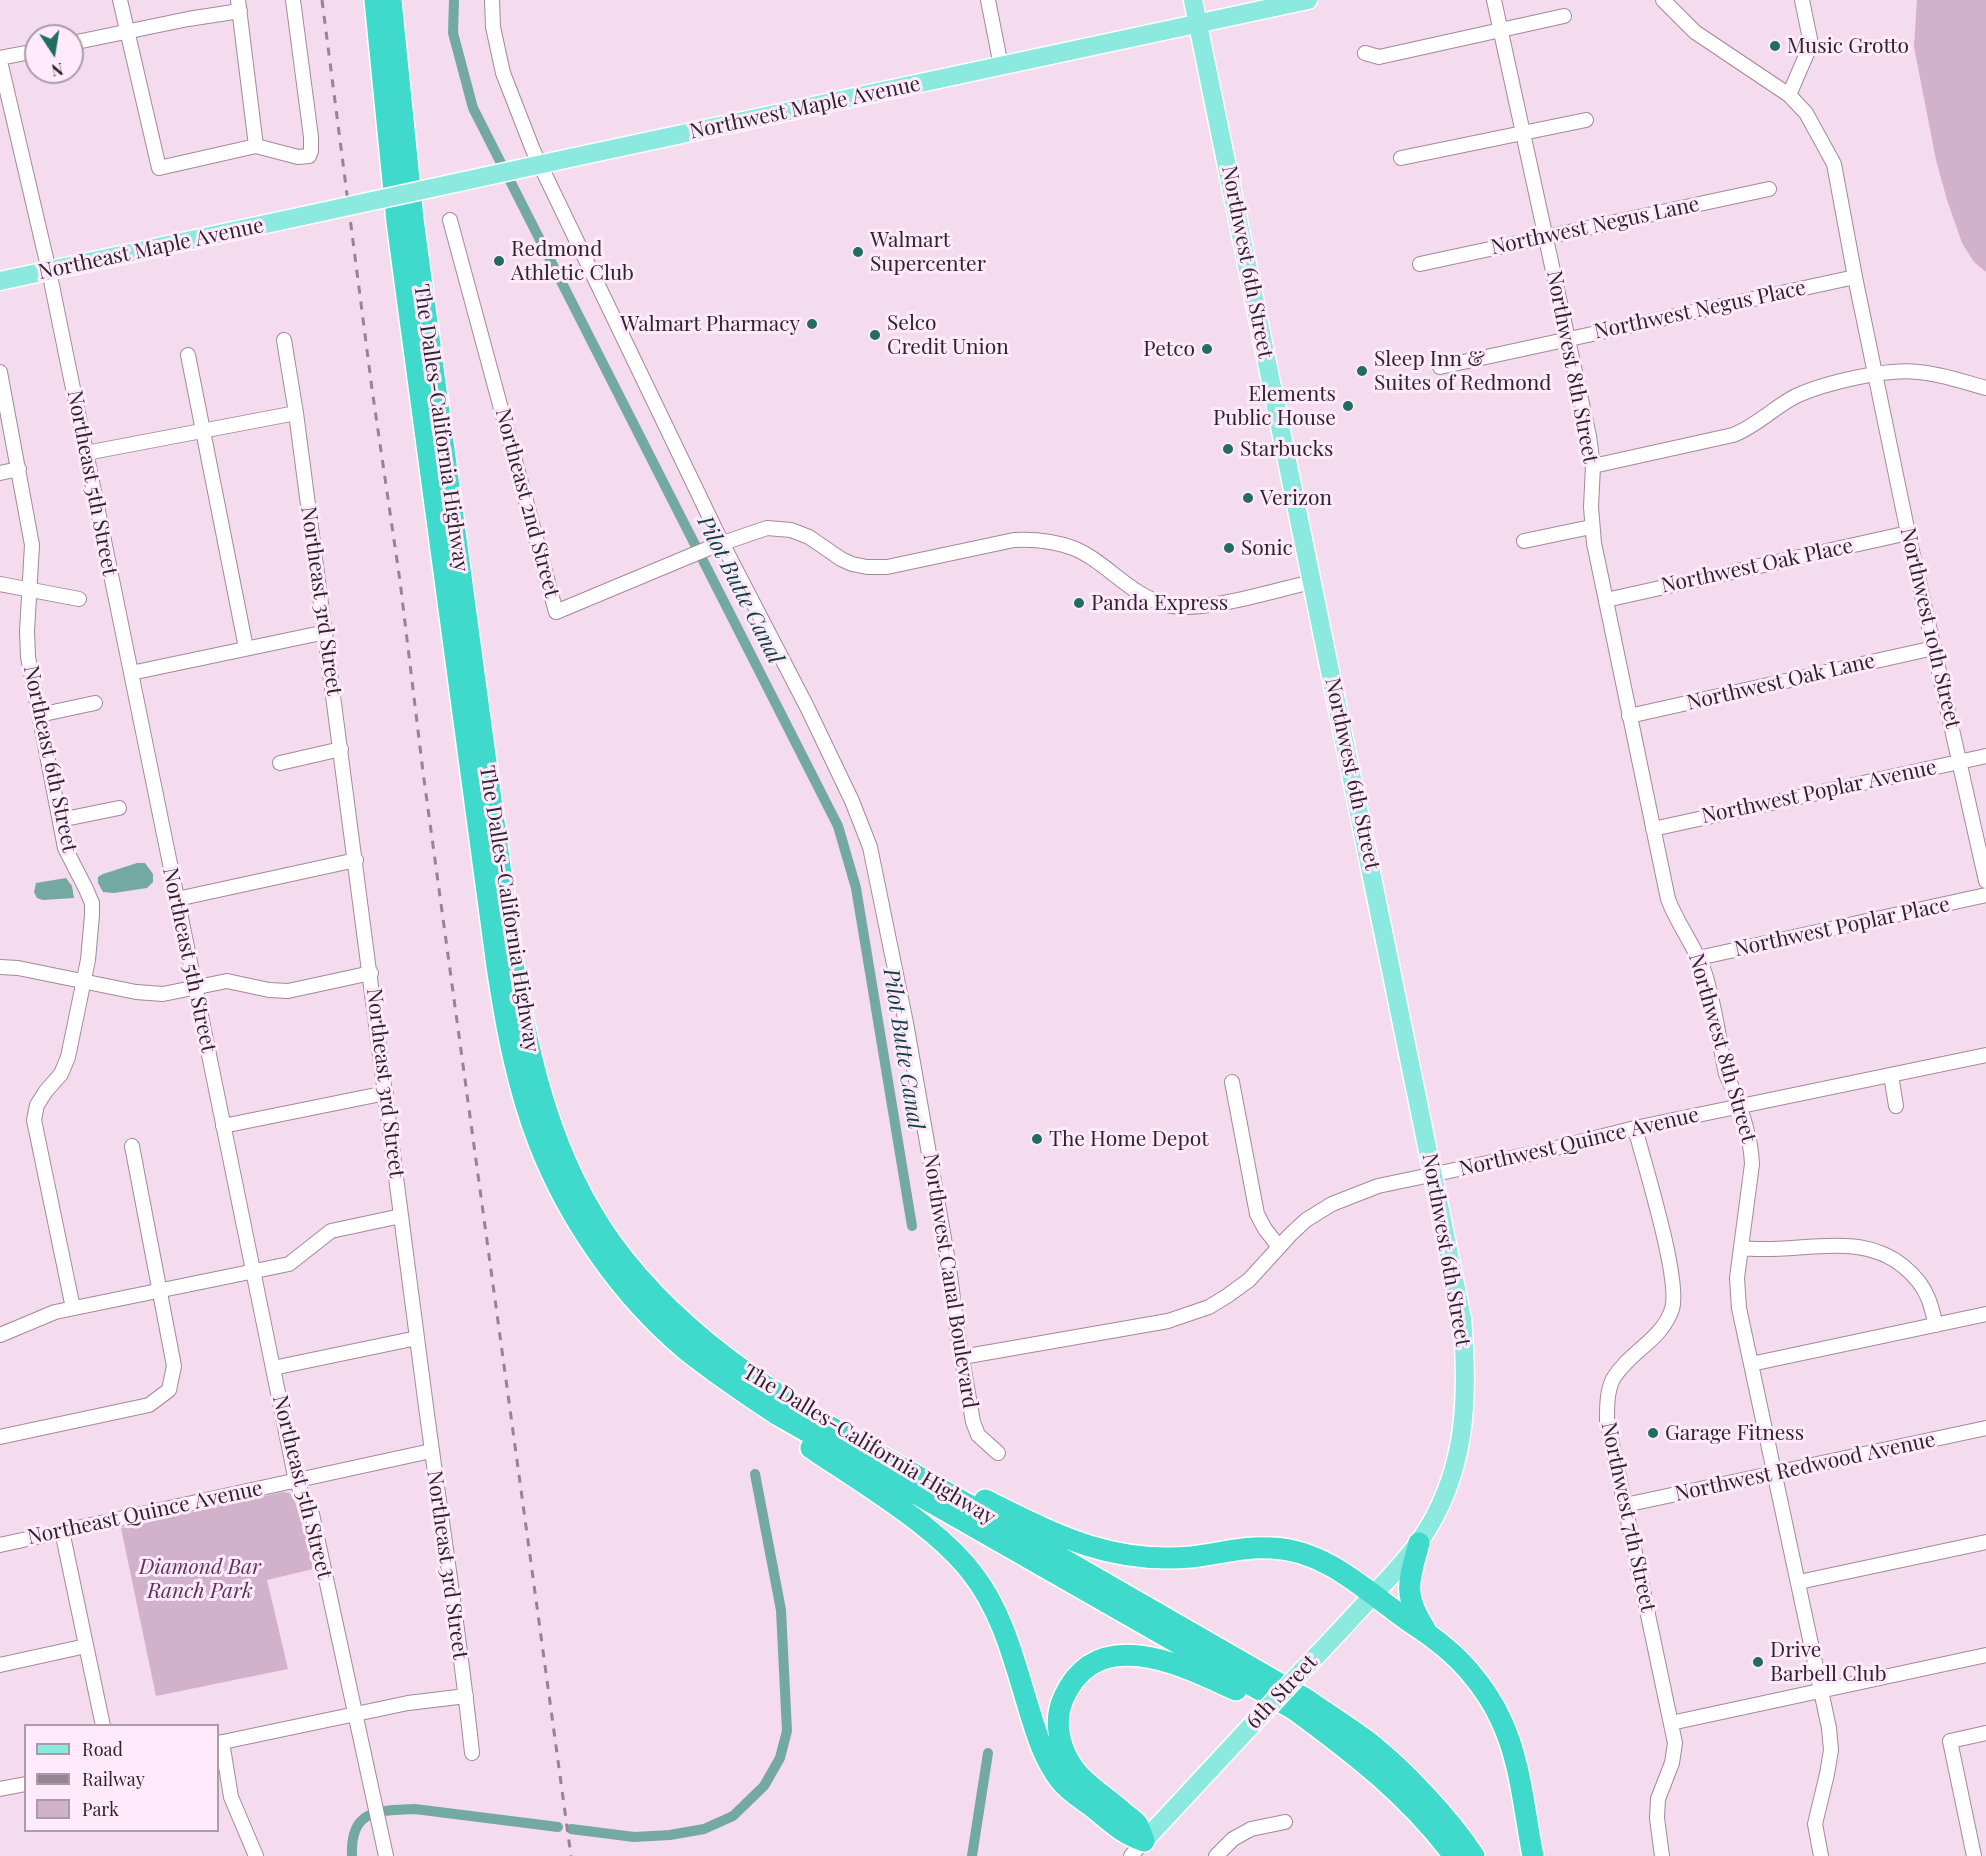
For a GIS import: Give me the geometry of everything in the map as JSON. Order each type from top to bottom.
[{"type":"highway","name":"The Dalles-California Highway","points":[[375,0],[397,222],[495,954],[507,1027],[522,1091],[539,1143],[556,1181],[597,1252],[632,1296],[684,1347],[726,1381],[778,1415],[1295,1710],[1354,1753],[1408,1802],[1454,1856]]},
{"type":"highway","name":"The Dalles-California Highway","points":[[391,0],[415,231],[513,964],[523,1024],[538,1085],[556,1139],[577,1186],[609,1240],[646,1287],[697,1336],[738,1369],[831,1426],[1306,1699],[1368,1743],[1420,1790],[1474,1856]]},
{"type":"highway","points":[[726,1381],[772,1421],[938,1538],[971,1572],[991,1603],[1007,1640],[1040,1743],[1050,1766],[1062,1783],[1126,1834],[1138,1848]]},
{"type":"highway","points":[[831,1426],[1082,1545],[1116,1554],[1148,1558],[1191,1557],[1273,1548],[1304,1554],[1332,1568],[1374,1594],[1427,1632],[1467,1669],[1488,1696],[1513,1746],[1533,1856]]},
{"type":"highway","points":[[1419,1543],[1410,1580],[1409,1597],[1413,1610],[1427,1632]]},
{"type":"highway","points":[[1138,1848],[1136,1823],[1082,1777],[1071,1765],[1062,1747],[1058,1726],[1060,1706],[1069,1686],[1083,1671],[1098,1661],[1119,1655],[1143,1655],[1184,1667],[1252,1698],[1354,1753]]},
{"type":"main road","name":"Northwest 6th Street","points":[[1193,0],[1462,1318],[1466,1368],[1464,1420],[1453,1474],[1438,1510],[1419,1543]]},
{"type":"main road","name":"Northwest Maple Avenue","points":[[303,216],[1308,0]]},
{"type":"main road","name":"Northeast Maple Avenue","points":[[0,281],[303,216]]},
{"type":"main road","name":"6th Street","points":[[1138,1848],[1419,1543]]},
{"type":"street","points":[[120,0],[159,168],[256,146],[298,157],[309,156],[311,137],[293,0]]},
{"type":"street","name":"Northwest Canal Boulevard","points":[[492,0],[493,27],[502,73],[533,150],[718,545],[807,707],[852,801],[870,847],[908,1034],[947,1255],[973,1422],[978,1435],[998,1453]]},
{"type":"street","points":[[987,0],[1001,66]]},
{"type":"street","name":"Northwest 8th Street","points":[[1494,0],[1568,338],[1593,466],[1591,527],[1668,899],[1674,915],[1692,943],[1698,958],[1709,992],[1726,1074],[1752,1150],[1737,1278],[1738,1293],[1751,1364],[1829,1728],[1831,1750],[1815,1824],[1821,1856]]},
{"type":"street","name":"Northwest 10th Street","points":[[1663,0],[1695,32],[1789,95],[1806,113],[1834,164],[1908,533],[1986,881]]},
{"type":"street","points":[[1789,95],[1810,44],[1802,0]]},
{"type":"street","points":[[84,41],[239,5],[256,146]]},
{"type":"street","points":[[1365,53],[1379,57],[1564,16]]},
{"type":"street","points":[[0,59],[24,54]]},
{"type":"street","name":"Northeast 5th Street","points":[[0,59],[49,271],[296,1481],[312,1514],[386,1856]]},
{"type":"street","points":[[0,123],[14,119]]},
{"type":"street","points":[[1401,158],[1586,120]]},
{"type":"street","name":"Northwest Negus Lane","points":[[1420,264],[1769,189]]},
{"type":"street","name":"Northeast 2nd Street","points":[[450,220],[556,612],[718,545],[768,528],[791,530],[808,537],[841,560],[867,567],[887,567],[1014,540],[1034,539],[1073,548],[1136,590],[1153,600],[1170,606],[1212,605],[1312,582]]},
{"type":"street","name":"Northwest Negus Place","points":[[1440,367],[1855,277]]},
{"type":"street","name":"Northeast 3rd Street","points":[[284,340],[326,632],[472,1753]]},
{"type":"street","points":[[188,355],[246,648]]},
{"type":"street","points":[[1593,466],[1733,435],[1747,430],[1795,397],[1821,387],[1875,374],[1916,371],[1946,376],[1986,388]]},
{"type":"street","name":"Northeast 6th Street","points":[[0,372],[32,545],[28,657],[65,848],[92,903],[88,960],[68,1057],[61,1074],[37,1105],[34,1120],[73,1308]]},
{"type":"street","points":[[86,453],[296,413]]},
{"type":"street","points":[[0,473],[19,469]]},
{"type":"street","points":[[1524,541],[1591,527]]},
{"type":"street","name":"Northwest Oak Place","points":[[1606,600],[1908,533]]},
{"type":"street","points":[[0,584],[79,599]]},
{"type":"street","points":[[131,673],[326,632]]},
{"type":"street","name":"Northwest Oak Lane","points":[[1629,716],[1934,648]]},
{"type":"street","points":[[39,715],[95,703]]},
{"type":"street","points":[[280,763],[341,749]]},
{"type":"street","name":"Northwest Poplar Avenue","points":[[1653,829],[1986,756]]},
{"type":"street","points":[[60,820],[118,808]]},
{"type":"street","points":[[177,898],[356,860]]},
{"type":"street","name":"Northwest Poplar Place","points":[[1698,958],[1986,895]]},
{"type":"street","points":[[0,967],[136,992],[163,994],[227,981],[269,990],[288,991],[370,973]]},
{"type":"street","name":"Northwest Quince Avenue","points":[[962,1357],[1168,1321],[1193,1314],[1227,1296],[1249,1280],[1306,1220],[1326,1207],[1378,1186],[1540,1152],[1635,1128],[1986,1055]]},
{"type":"street","points":[[1891,1075],[1896,1106]]},
{"type":"street","points":[[1232,1082],[1257,1214],[1279,1248]]},
{"type":"street","points":[[223,1126],[386,1093]]},
{"type":"street","name":"Northwest 7th Street","points":[[1635,1128],[1665,1239],[1673,1286],[1673,1307],[1664,1326],[1612,1380],[1607,1401],[1607,1420],[1675,1743],[1672,1763],[1658,1799],[1657,1818],[1662,1856]]},
{"type":"street","points":[[0,1437],[149,1405],[169,1390],[174,1366],[132,1146]]},
{"type":"street","points":[[0,1335],[55,1312],[289,1264],[331,1231],[401,1216]]},
{"type":"street","points":[[1742,1248],[1759,1250],[1838,1245],[1867,1248],[1894,1259],[1915,1276],[1928,1298],[1936,1325]]},
{"type":"street","points":[[1751,1364],[1986,1314]]},
{"type":"street","points":[[273,1368],[417,1338]]},
{"type":"street","name":"Northwest Redwood Avenue","points":[[1625,1505],[1986,1428]]},
{"type":"street","name":"Northeast Quince Avenue","points":[[0,1545],[431,1451]]},
{"type":"street","points":[[62,1531],[103,1724]]},
{"type":"street","points":[[1799,1582],[1986,1542]]},
{"type":"street","points":[[0,1665],[86,1646]]},
{"type":"street","points":[[1671,1723],[1986,1655]]},
{"type":"street","points":[[256,1856],[231,1797],[220,1743],[408,1702],[466,1696]]},
{"type":"street","points":[[1974,1856],[1950,1741],[1986,1733]]},
{"type":"street","points":[[0,1789],[24,1784]]},
{"type":"street","points":[[1216,1856],[1233,1839],[1251,1828],[1285,1822]]},
{"type":"green space","points":[[1917,0],[1986,0],[1986,272],[1974,262],[1962,243],[1936,160],[1914,47]]},
{"type":"green space","name":"Diamond Bar Ranch Park","points":[[283,1492],[293,1496],[307,1540],[313,1569],[267,1580],[288,1669],[156,1696],[121,1528]]},
{"type":"shaded area","points":[[137,863],[145,863],[153,874],[153,882],[147,888],[114,893],[103,892],[98,883],[98,877]]},
{"type":"shaded area","points":[[66,878],[72,886],[74,898],[43,900],[37,898],[34,892],[36,883]]},
{"type":"waterway","name":"Pilot Butte Canal","points":[[454,0],[453,33],[473,108],[838,826],[856,888],[912,1226]]},
{"type":"waterway","name":"Pilot Butte Canal","points":[[571,1829],[634,1837],[670,1835],[704,1829],[733,1816],[764,1786],[780,1758],[787,1731],[781,1610],[755,1474]]},
{"type":"waterway","points":[[972,1856],[988,1753]]},
{"type":"waterway","name":"Pilot Butte Canal","points":[[352,1856],[356,1829],[361,1821],[378,1812],[415,1809],[558,1827]]},
{"type":"railway","points":[[322,0],[372,389],[400,581],[423,772],[571,1856]]},
{"type":"place","name":"Music Grotto","points":[[1775,46]]},
{"type":"place","name":"Walmart Supercenter","points":[[858,252]]},
{"type":"place","name":"Redmond Athletic Club","points":[[499,261]]},
{"type":"place","name":"Walmart Pharmacy","points":[[812,324]]},
{"type":"place","name":"Selco Credit Union","points":[[875,335]]},
{"type":"place","name":"Petco","points":[[1207,349]]},
{"type":"place","name":"Sleep Inn & Suites of Redmond","points":[[1362,371]]},
{"type":"place","name":"Elements Public House","points":[[1348,406]]},
{"type":"place","name":"Starbucks","points":[[1228,449]]},
{"type":"place","name":"Verizon","points":[[1248,498]]},
{"type":"place","name":"Sonic","points":[[1229,548]]},
{"type":"place","name":"Panda Express","points":[[1079,603]]},
{"type":"place","name":"The Home Depot","points":[[1037,1139]]},
{"type":"place","name":"Garage Fitness","points":[[1653,1433]]},
{"type":"place","name":"Drive Barbell Club","points":[[1758,1662]]}]
